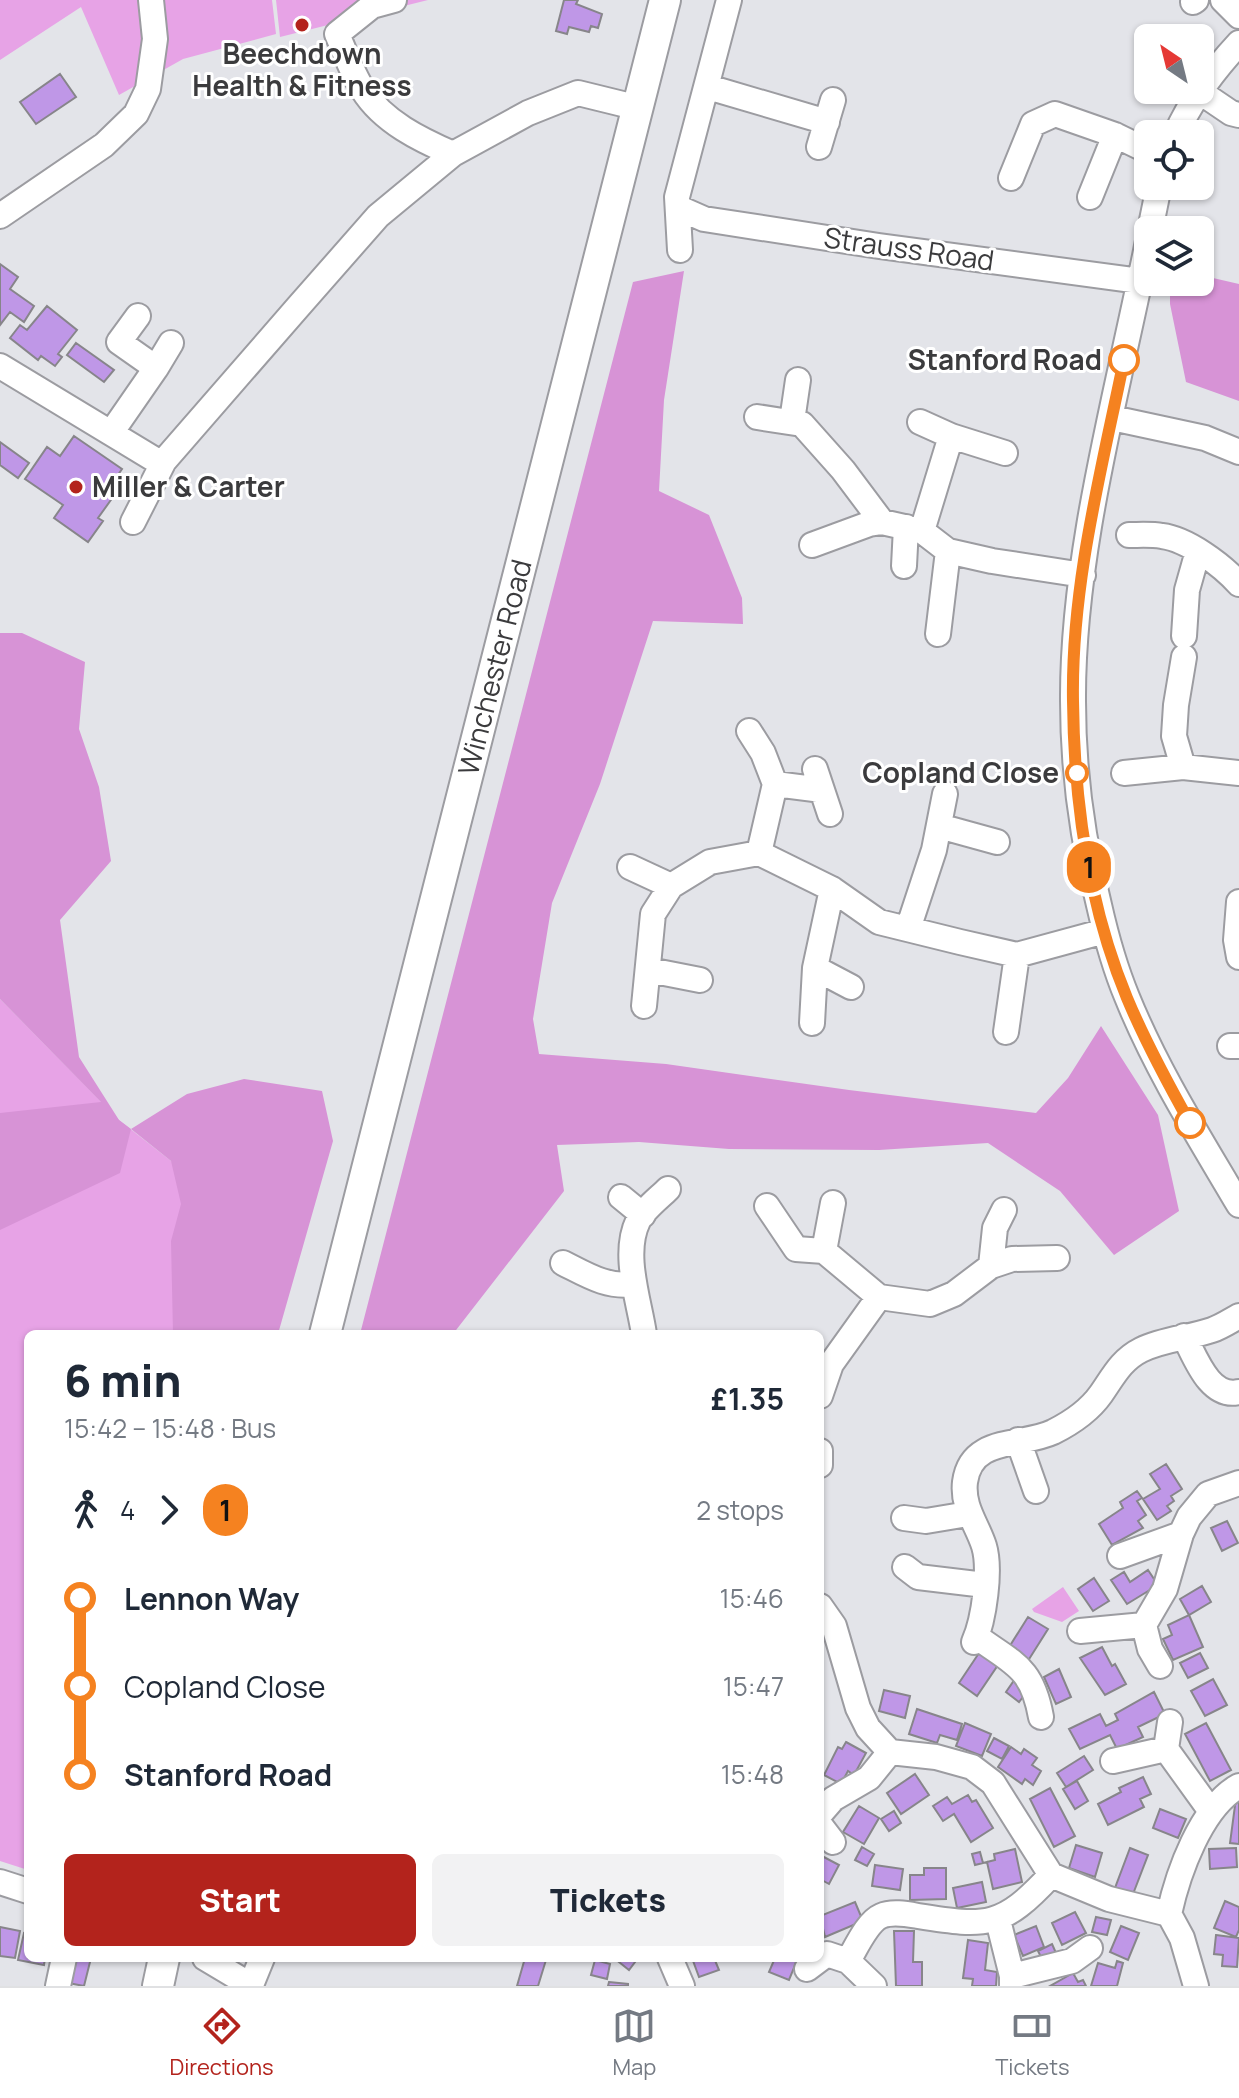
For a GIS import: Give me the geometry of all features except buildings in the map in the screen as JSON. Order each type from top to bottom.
[{"type":"main road","name":"Winchester Road","points":[[326,1330],[665,0]]},
{"type":"main road","points":[[158,1986],[163,1962]]},
{"type":"street","points":[[0,216],[104,145],[136,114],[148,89],[155,39],[151,0]]},
{"type":"street","points":[[394,0],[372,6],[337,34],[364,91],[389,118],[418,139],[453,154]]},
{"type":"street","points":[[680,250],[677,197],[729,0]]},
{"type":"street","points":[[1223,0],[1239,16]]},
{"type":"street","points":[[1214,72],[1239,43]]},
{"type":"street","points":[[708,87],[830,111],[819,147]]},
{"type":"street","points":[[133,522],[162,464],[378,216],[453,154],[528,113],[578,93],[639,108]]},
{"type":"street","points":[[1214,101],[1239,115]]},
{"type":"street","points":[[1011,178],[1033,124],[1055,114],[1134,144]]},
{"type":"street","points":[[1090,197],[1115,135]]},
{"type":"street","name":"Strauss Road","points":[[679,208],[704,219],[748,226],[1134,280]]},
{"type":"street","points":[[1137,296],[1090,523],[1083,575],[1073,700],[1081,819],[1105,931],[1126,995],[1164,1078],[1239,1205]]},
{"type":"street","points":[[138,316],[112,351],[156,368]]},
{"type":"street","points":[[111,433],[171,343]]},
{"type":"street","points":[[0,366],[162,464]]},
{"type":"street","points":[[792,421],[798,380]]},
{"type":"street","points":[[757,417],[802,424],[843,470],[903,527],[948,551],[1083,575]]},
{"type":"street","points":[[1112,418],[1205,438],[1239,452]]},
{"type":"street","points":[[920,422],[951,436],[1005,453]]},
{"type":"street","points":[[904,566],[903,527],[951,436]]},
{"type":"street","points":[[812,545],[869,524],[903,527]]},
{"type":"street","points":[[1129,535],[1164,536],[1198,551],[1227,571],[1239,584]]},
{"type":"street","points":[[938,634],[948,551]]},
{"type":"street","points":[[1183,767],[1174,736],[1176,705],[1187,590],[1198,551]]},
{"type":"street","points":[[749,731],[763,753],[775,784],[759,853]]},
{"type":"street","points":[[736,755],[763,753]]},
{"type":"street","points":[[1124,773],[1183,767],[1239,773]]},
{"type":"street","points":[[775,784],[818,780],[830,814]]},
{"type":"street","points":[[908,929],[939,826],[945,794]]},
{"type":"street","points":[[939,826],[997,842]]},
{"type":"street","points":[[644,1006],[653,914],[671,886],[710,862],[759,853],[832,889],[879,922],[1017,955],[1105,931]]},
{"type":"street","points":[[630,867],[671,886]]},
{"type":"street","points":[[812,1023],[815,968],[832,889]]},
{"type":"street","points":[[1239,902],[1236,940],[1239,957]]},
{"type":"street","points":[[1006,1032],[1017,955]]},
{"type":"street","points":[[815,968],[851,987]]},
{"type":"street","points":[[649,970],[700,980]]},
{"type":"street","points":[[643,1330],[632,1266],[634,1241],[643,1215],[668,1189]]},
{"type":"street","points":[[621,1197],[643,1215]]},
{"type":"street","points":[[824,1251],[833,1203]]},
{"type":"street","points":[[767,1206],[796,1249],[824,1251],[879,1297],[930,1304],[954,1294],[991,1266],[1012,1259],[1057,1258]]},
{"type":"street","points":[[991,1266],[995,1228],[1004,1210]]},
{"type":"street","points":[[563,1263],[605,1283],[619,1286],[634,1284]]},
{"type":"street","points":[[824,1384],[831,1364],[879,1297]]},
{"type":"street","points":[[1041,1717],[1038,1700],[1026,1673],[975,1640],[987,1561],[968,1514],[965,1483],[972,1460],[989,1448],[1050,1433],[1080,1416],[1100,1396],[1116,1369],[1141,1350],[1214,1330],[1239,1316]]},
{"type":"street","points":[[1184,1336],[1214,1386],[1231,1391]]},
{"type":"street","points":[[1018,1440],[1036,1491]]},
{"type":"street","points":[[1160,1666],[1150,1649],[1144,1625],[1165,1589],[1181,1534],[1189,1517],[1208,1494],[1239,1483]]},
{"type":"street","points":[[904,1518],[926,1521],[968,1514]]},
{"type":"street","points":[[1120,1556],[1181,1534]]},
{"type":"street","points":[[905,1567],[918,1577],[985,1585]]},
{"type":"street","points":[[824,1612],[834,1626],[858,1708],[868,1728],[890,1752],[936,1757],[972,1767],[993,1783],[1051,1875],[1109,1899],[1169,1914]]},
{"type":"street","points":[[1080,1631],[1144,1625]]},
{"type":"street","points":[[1170,1722],[1166,1749],[1210,1810]]},
{"type":"street","points":[[1113,1761],[1166,1749]]},
{"type":"street","points":[[824,1809],[833,1799],[869,1778],[890,1752]]},
{"type":"street","points":[[1196,1986],[1182,1938],[1169,1914],[1177,1877],[1210,1810],[1239,1786]]},
{"type":"street","points":[[871,1984],[826,1956],[883,1915],[899,1913],[961,1923],[998,1920],[1027,1901],[1051,1875]]},
{"type":"street","points":[[0,1882],[24,1890]]},
{"type":"street","points":[[998,1920],[1012,1981],[1072,1961],[1090,1948]]},
{"type":"street","points":[[58,1986],[63,1962]]},
{"type":"street","points":[[212,1962],[251,1986],[260,1962]]},
{"type":"street","points":[[672,1962],[682,1986]]},
{"type":"shaded area","points":[[0,0],[272,0],[276,34],[183,59],[119,95],[81,7],[0,60]]},
{"type":"shaded area","name":"Beechdown Health & Fitness","points":[[276,0],[428,0],[280,37]]},
{"type":"shaded area","points":[[684,271],[664,400],[659,491],[709,515],[742,598],[743,624],[653,621],[600,784],[552,903],[533,1019],[539,1054],[666,1064],[1036,1113],[1068,1078],[1101,1026],[1158,1115],[1179,1211],[1114,1255],[1060,1191],[988,1143],[879,1150],[729,1149],[639,1142],[557,1145],[564,1191],[456,1330],[361,1330],[633,282]]},
{"type":"shaded area","points":[[1214,278],[1239,284],[1239,401],[1186,382],[1170,296],[1214,296]]},
{"type":"shaded area","points":[[0,633],[22,633],[85,662],[79,729],[99,787],[111,861],[60,920],[79,1057],[119,1120],[131,1129],[120,1173],[0,1230],[0,1113],[101,1102],[0,999]]},
{"type":"shaded area","points":[[0,999],[119,1120],[171,1161],[276,1330],[24,1330],[24,1869],[0,1861]]},
{"type":"shaded area","points":[[244,1079],[322,1091],[333,1141],[279,1330],[173,1330],[171,1241],[181,1204],[171,1161],[131,1129],[187,1094]]},
{"type":"shaded area","points":[[1063,1587],[1079,1611],[1062,1622],[1034,1612],[1032,1609]]},
{"type":"bus line","name":"1","points":[[1124,360],[1090,523],[1077,625],[1073,700],[1079,802],[1089,867],[1105,931],[1126,995],[1164,1078],[1190,1123]]},
{"type":"place","name":"Beechdown Health & Fitness","points":[[302,25]]},
{"type":"place","name":"Stanford Road","points":[[1124,360]]},
{"type":"place","name":"Miller & Carter","points":[[76,487]]},
{"type":"place","name":"Copland Close","points":[[1077,773]]}]
